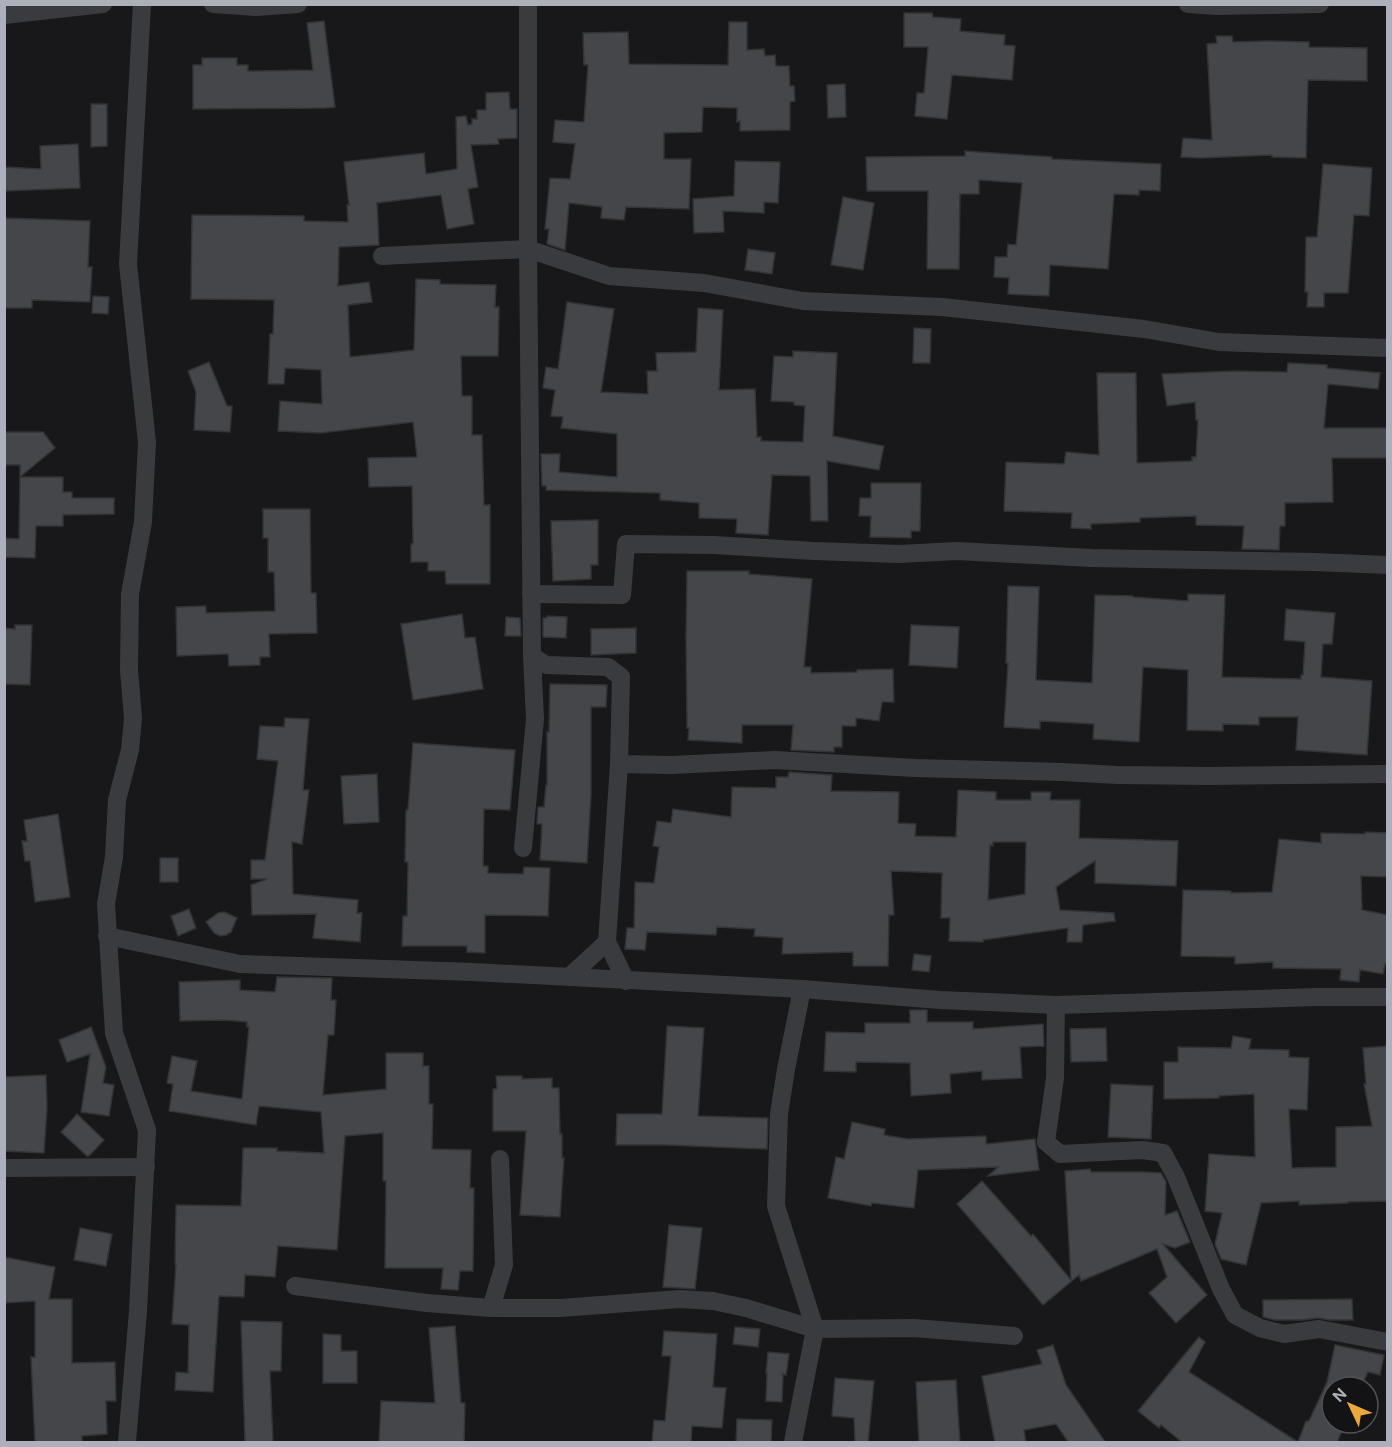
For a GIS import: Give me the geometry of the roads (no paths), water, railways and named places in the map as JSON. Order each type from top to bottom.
[{"type":"street","points":[[4,15],[103,4]]},
{"type":"street","points":[[127,1443],[138,1311],[147,1130],[114,1033],[106,904],[114,857],[117,800],[130,750],[132,718],[129,670],[130,594],[143,522],[147,442],[128,264],[142,4]]},
{"type":"street","points":[[213,4],[256,7],[298,4]]},
{"type":"street","points":[[523,848],[535,719],[531,594],[528,4]]},
{"type":"street","points":[[1188,4],[1216,6],[1320,4]]},
{"type":"street","points":[[382,256],[528,249],[609,276],[704,283],[804,301],[942,307],[1144,329],[1219,342],[1388,348]]},
{"type":"street","points":[[531,594],[622,595],[626,544],[714,545],[899,554],[957,551],[1091,558],[1302,561],[1388,565]]},
{"type":"street","points":[[532,656],[546,665],[608,667],[621,678],[619,764],[607,942],[626,981]]},
{"type":"street","points":[[619,764],[672,765],[775,760],[915,768],[1118,775],[1388,774]]},
{"type":"street","points":[[107,936],[240,964],[569,977],[802,989],[940,1000],[1056,1005],[1388,997]]},
{"type":"street","points":[[569,977],[607,942]]},
{"type":"street","points":[[793,1443],[815,1329],[776,1206],[778,1114],[802,989]]},
{"type":"street","points":[[1056,1005],[1055,1078],[1046,1142],[1060,1154],[1143,1149],[1163,1153],[1176,1177],[1221,1289],[1235,1315],[1260,1328],[1284,1334],[1319,1329],[1388,1342]]},
{"type":"street","points":[[491,1308],[504,1265],[500,1159]]},
{"type":"street","points":[[4,1168],[146,1167]]},
{"type":"street","points":[[295,1286],[427,1303],[491,1308],[561,1308],[680,1299],[713,1300],[815,1329],[914,1328],[1014,1336]]}]
